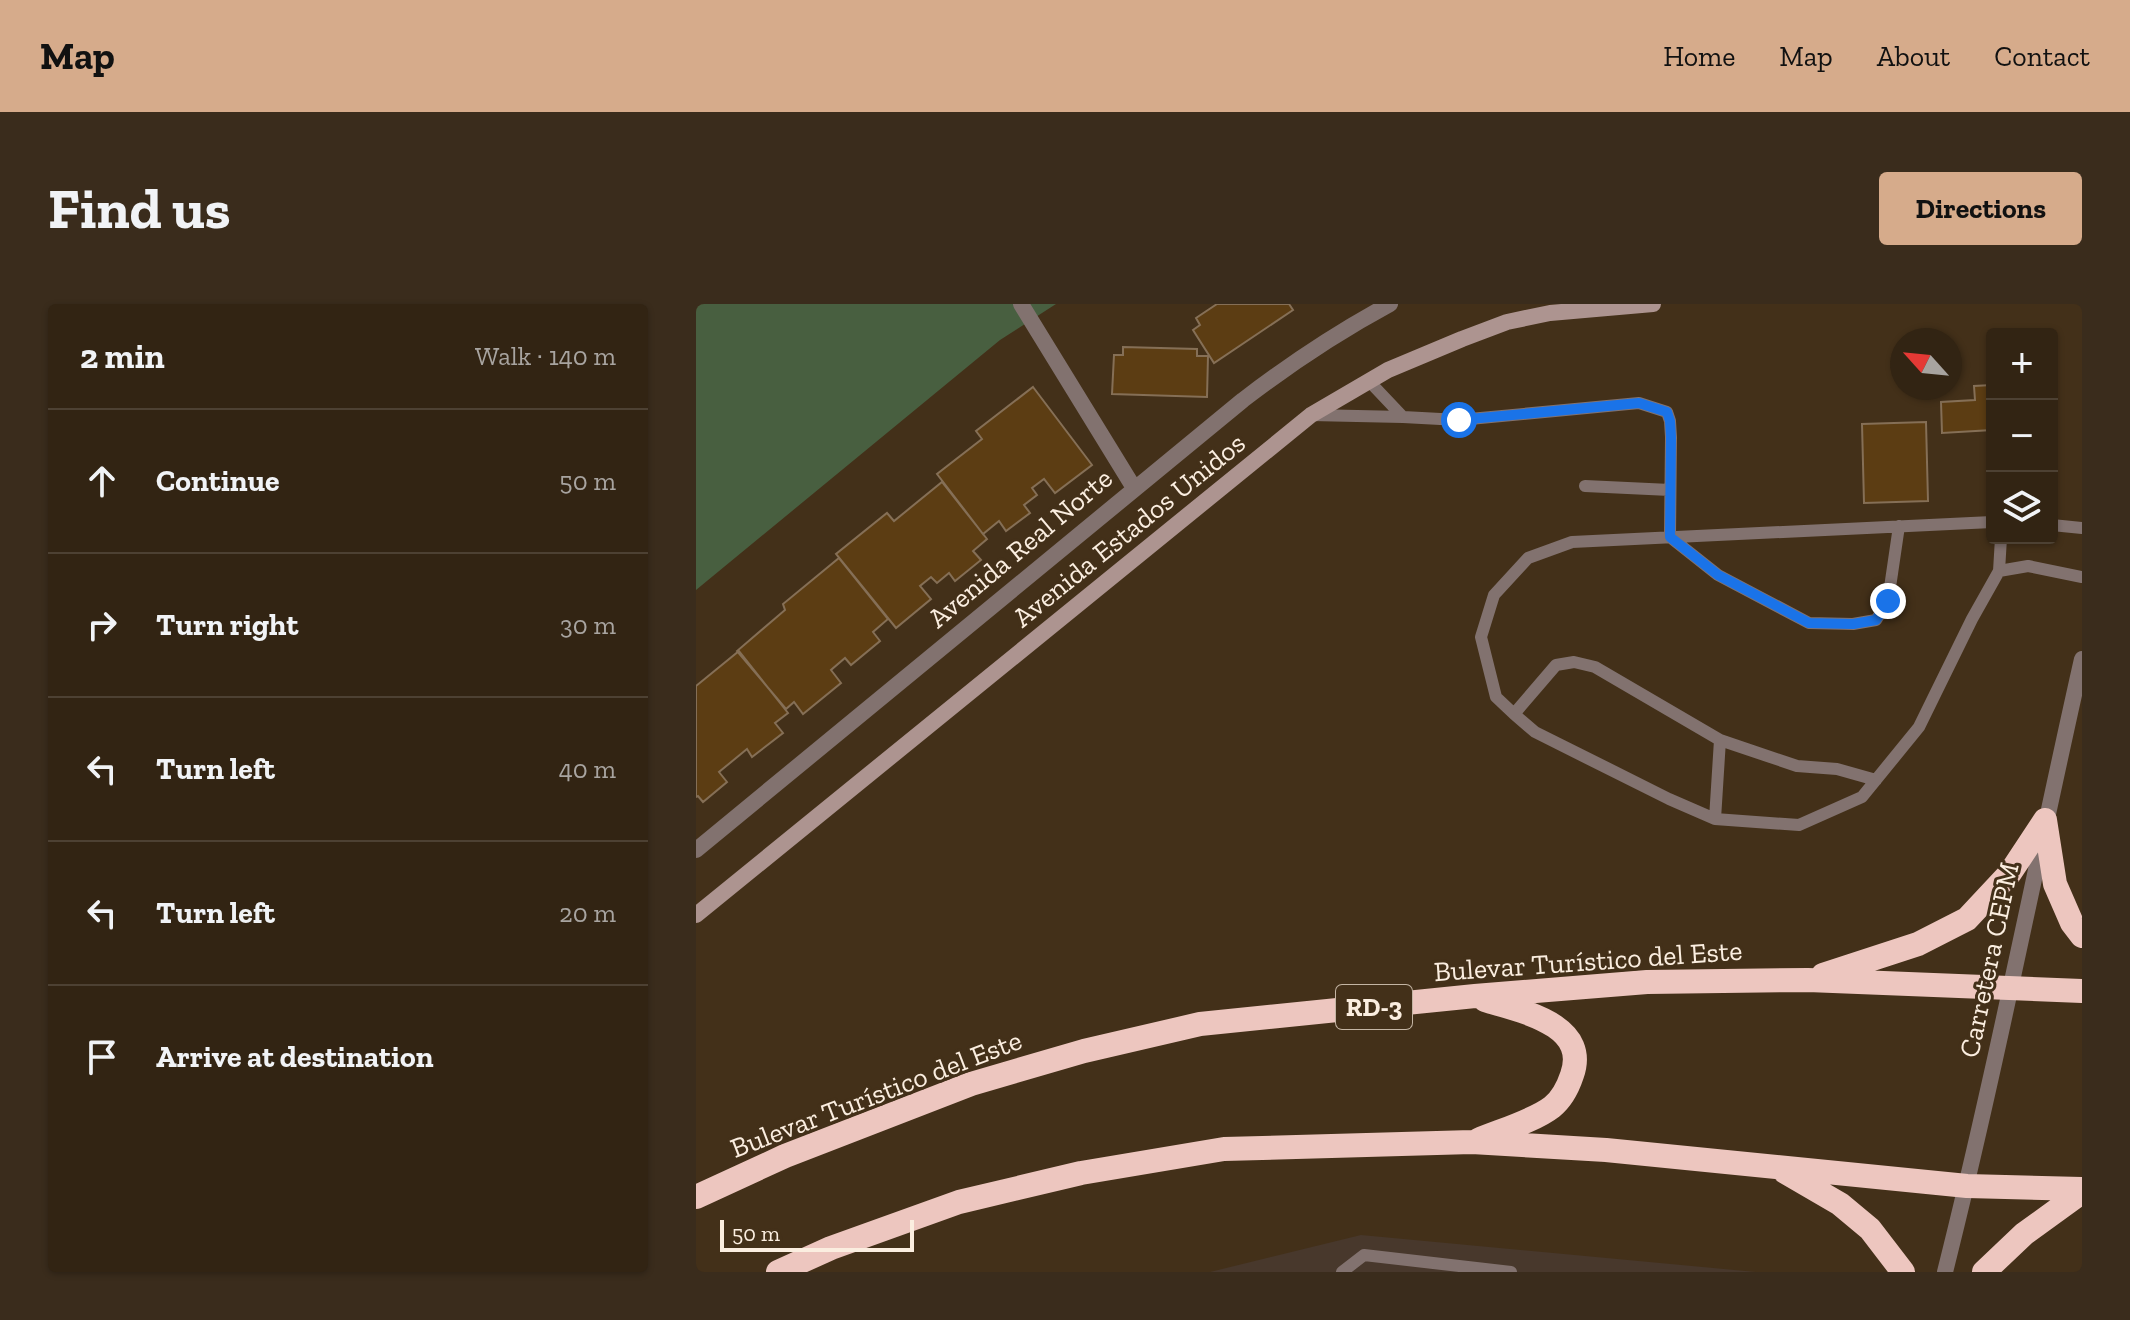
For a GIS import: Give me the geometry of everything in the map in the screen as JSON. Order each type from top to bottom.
[{"type":"highway","points":[[2045,820],[2055,884],[2072,923],[2082,936]]},
{"type":"highway","points":[[1808,980],[1918,944],[1967,919],[2010,873],[2045,820]]},
{"type":"highway","name":"Bulevar Turístico del Este","points":[[696,1197],[785,1156],[971,1084],[1084,1051],[1200,1024],[1647,982],[1808,980],[2082,991]]},
{"type":"highway","points":[[1472,1142],[1552,1107],[1566,1091],[1575,1068],[1575,1052],[1567,1036],[1553,1024],[1475,996]]},
{"type":"highway","points":[[778,1272],[831,1248],[959,1202],[1081,1173],[1224,1149],[1472,1142],[1606,1150],[1967,1186],[2082,1191]]},
{"type":"highway","points":[[1780,1168],[1840,1204],[1870,1229],[1903,1272]]},
{"type":"highway","points":[[1984,1272],[2024,1234],[2082,1191]]},
{"type":"street","points":[[1021,304],[1134,488]]},
{"type":"street","name":"Avenida Real Norte","points":[[696,850],[1243,400],[1294,361],[1348,326],[1390,304]]},
{"type":"street","name":"Avenida Estados Unidos","points":[[696,915],[1311,415],[1368,380],[1507,322],[1550,313],[1653,304]]},
{"type":"street","name":"Carretera CEPM","points":[[1945,1272],[1967,1186],[2045,820],[2081,668]]},
{"type":"lane","points":[[1368,380],[1403,417]]},
{"type":"lane","points":[[1311,415],[1459,420],[1639,403],[1667,412],[1671,437],[1670,537]]},
{"type":"lane","points":[[1585,486],[1670,490]]},
{"type":"lane","points":[[1986,522],[1572,542],[1528,558],[1494,595],[1481,637],[1496,697],[1535,732],[1715,819],[1799,825],[1862,797],[1919,727],[1999,571],[2001,544]]},
{"type":"lane","points":[[1670,537],[1718,575],[1809,623],[1853,624],[1876,620],[1888,601],[1899,526]]},
{"type":"lane","points":[[2058,526],[2082,528]]},
{"type":"lane","points":[[1999,571],[2028,566],[2082,577]]},
{"type":"lane","points":[[1514,714],[1556,665],[1574,662],[1595,667],[1720,740],[1797,766],[1837,769],[1876,780]]},
{"type":"lane","points":[[1715,819],[1720,740]]},
{"type":"lane","points":[[1342,1272],[1364,1255],[1511,1272]]},
{"type":"shaded area","points":[[1361,1235],[1756,1272],[1210,1272]]},
{"type":"green space","points":[[696,304],[1056,304],[1000,340],[696,590]]},
{"type":"building","points":[[1217,304],[1289,304],[1293,310],[1214,363],[1193,330],[1200,325],[1196,318]]},
{"type":"building","points":[[1123,347],[1197,349],[1197,356],[1208,356],[1207,397],[1112,394],[1114,355],[1123,355]]},
{"type":"building","points":[[1986,385],[1986,430],[1942,433],[1941,402],[1975,400],[1974,386]]},
{"type":"building","points":[[1033,387],[1092,465],[1055,493],[1044,479],[1032,488],[1037,495],[1024,505],[1030,513],[1006,531],[999,521],[983,534],[937,474],[982,439],[976,431]]},
{"type":"building","points":[[1926,422],[1928,501],[1864,503],[1862,424]]},
{"type":"building","points":[[942,482],[987,539],[973,551],[981,560],[955,581],[949,573],[937,583],[931,577],[920,586],[931,599],[896,628],[836,554],[887,513],[894,521]]},
{"type":"building","points":[[839,558],[888,619],[873,632],[880,641],[851,665],[845,658],[831,670],[841,683],[803,714],[794,702],[786,709],[737,651],[785,610],[783,604]]},
{"type":"building","points":[[739,651],[788,713],[775,723],[783,733],[752,757],[747,749],[719,772],[727,782],[703,802],[696,797],[696,686]]},
{"type":"route","points":[[1459,420],[1639,403],[1667,412],[1671,437],[1670,537],[1718,575],[1809,623],[1853,624],[1876,620],[1888,601]]}]
